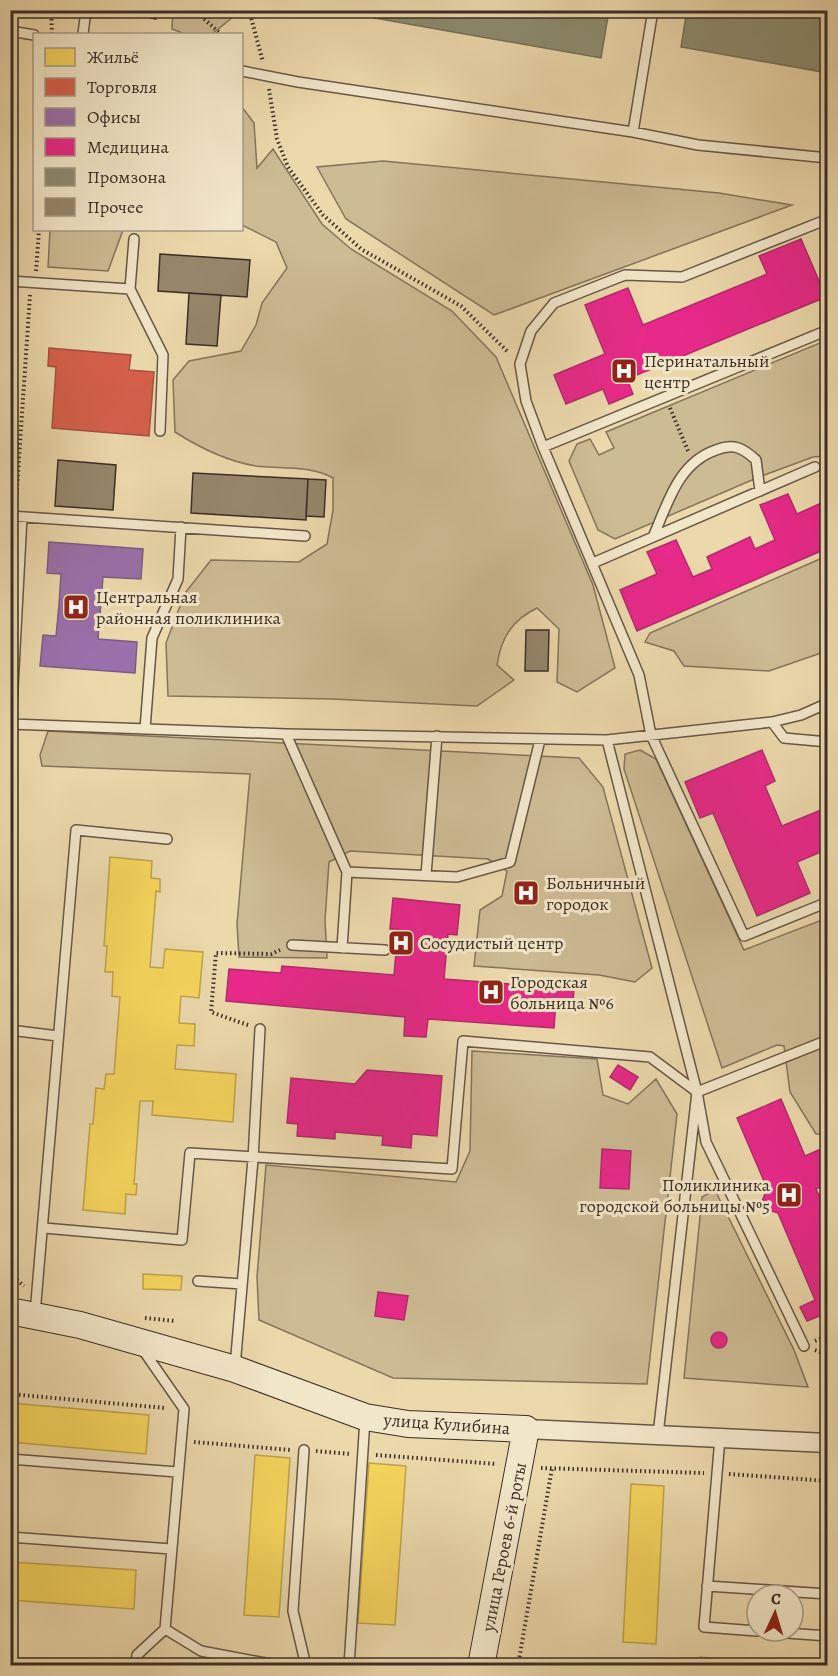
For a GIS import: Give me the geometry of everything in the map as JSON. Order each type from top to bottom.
[{"type":"street","name":"улица Кулибина","points":[[23,1314],[137,1340],[235,1369],[365,1417],[408,1424],[828,1443]]},
{"type":"street","name":"улица Героев 6-й роты","points":[[481,1665],[526,1429]]},
{"type":"lane","points":[[82,33],[86,10]]},
{"type":"lane","points":[[633,132],[653,10]]},
{"type":"lane","points":[[10,31],[33,34]]},
{"type":"lane","points":[[243,70],[266,76],[633,132],[698,145],[828,158]]},
{"type":"lane","points":[[828,219],[682,277],[625,275],[554,303],[531,331],[520,364],[526,401],[543,447],[639,675],[651,735],[744,936],[828,902]]},
{"type":"lane","points":[[134,239],[130,289],[163,355],[160,431]]},
{"type":"lane","points":[[10,281],[130,289]]},
{"type":"lane","points":[[543,447],[828,330]]},
{"type":"lane","points":[[653,537],[678,480],[693,461],[726,446],[741,447],[756,460],[760,491]]},
{"type":"lane","points":[[593,563],[814,467]]},
{"type":"lane","points":[[10,744],[16,517],[305,536]]},
{"type":"lane","points":[[145,729],[152,638],[178,579],[181,527]]},
{"type":"lane","points":[[11,724],[286,734],[607,741],[772,722],[801,715],[828,703]]},
{"type":"lane","points":[[772,722],[784,738],[828,742]]},
{"type":"lane","points":[[286,734],[347,872],[342,948]]},
{"type":"lane","points":[[426,875],[437,736]]},
{"type":"lane","points":[[347,872],[457,877],[510,862],[540,740]]},
{"type":"lane","points":[[607,741],[697,1092],[706,1142],[804,1346]]},
{"type":"lane","points":[[23,1314],[44,1228],[76,830],[167,839]]},
{"type":"lane","points":[[292,945],[385,950]]},
{"type":"lane","points":[[235,1369],[253,1159],[260,1029]]},
{"type":"lane","points":[[10,1030],[58,1036]]},
{"type":"lane","points":[[697,1092],[828,1040]]},
{"type":"lane","points":[[44,1228],[182,1240],[190,1153],[253,1159],[452,1169],[463,1041],[650,1057],[697,1092]]},
{"type":"lane","points":[[658,1435],[697,1092]]},
{"type":"lane","points":[[198,1281],[242,1284]]},
{"type":"lane","points":[[136,1665],[137,1655],[165,1629],[184,1409],[137,1340]]},
{"type":"lane","points":[[349,1665],[365,1417]]},
{"type":"lane","points":[[720,1438],[704,1627],[745,1630]]},
{"type":"lane","points":[[304,1450],[293,1611],[306,1665]]},
{"type":"lane","points":[[10,1459],[177,1472]]},
{"type":"lane","points":[[10,1537],[171,1549]]},
{"type":"lane","points":[[707,1586],[828,1594]]},
{"type":"lane","points":[[165,1629],[201,1651],[281,1665]]},
{"type":"lane","points":[[805,1634],[828,1636]]},
{"type":"path","points":[[51,10],[52,33]]},
{"type":"path","points":[[194,10],[220,33]]},
{"type":"path","points":[[249,10],[266,76]]},
{"type":"path","points":[[277,139],[288,167],[323,215],[361,249],[461,306],[520,364]]},
{"type":"path","points":[[16,517],[39,231]]},
{"type":"path","points":[[665,396],[693,461]]},
{"type":"path","points":[[260,1029],[211,1012],[216,953],[271,954],[292,945]]},
{"type":"path","points":[[10,1394],[184,1409]]},
{"type":"path","points":[[518,1665],[552,1468]]},
{"type":"shaded area","points":[[238,10],[239,12],[213,33],[182,33],[172,29],[173,11]]},
{"type":"shaded area","points":[[243,108],[254,123],[257,168],[273,149],[322,224],[351,249],[452,311],[496,357],[593,585],[615,668],[577,692],[557,682],[559,629],[537,608],[514,624],[501,646],[497,665],[514,680],[477,706],[332,699],[168,696],[166,643],[185,593],[211,560],[299,562],[327,544],[333,510],[333,478],[305,469],[256,466],[234,461],[175,432],[173,380],[189,361],[241,351],[256,325],[262,303],[287,268],[276,242],[243,226]]},
{"type":"shaded area","points":[[383,161],[719,193],[792,205],[494,315],[346,219],[317,167]]},
{"type":"shaded area","points":[[50,231],[123,231],[108,271],[48,267]]},
{"type":"shaded area","points":[[827,340],[827,456],[813,457],[759,477],[615,539],[598,530],[569,461],[577,444],[590,439],[599,455],[614,448],[606,432]]},
{"type":"shaded area","points":[[827,556],[827,651],[769,671],[684,666],[674,651],[645,642],[650,633]]},
{"type":"shaded area","points":[[48,731],[579,758],[603,787],[652,968],[635,982],[599,975],[474,966],[480,910],[502,896],[507,871],[488,859],[350,851],[329,862],[325,920],[327,958],[239,957],[237,924],[250,774],[42,766],[40,755]]},
{"type":"shaded area","points":[[640,750],[656,759],[744,950],[827,918],[828,1020],[822,1028],[828,1037],[827,1134],[816,1134],[790,1092],[784,1046],[777,1045],[722,1068],[624,769],[625,754]]},
{"type":"shaded area","points":[[472,1051],[597,1059],[603,1095],[628,1104],[656,1079],[677,1114],[647,1384],[393,1378],[259,1320],[257,1277],[266,1165],[456,1182],[470,1151]]},
{"type":"shaded area","points":[[715,1190],[794,1350],[808,1387],[684,1378],[702,1197]]},
{"type":"building: Жильё","points":[[110,857],[152,861],[151,878],[160,879],[160,892],[156,891],[150,967],[163,968],[165,949],[203,952],[199,998],[181,996],[179,1023],[195,1024],[194,1046],[177,1045],[175,1069],[236,1074],[233,1122],[152,1115],[153,1101],[140,1101],[134,1184],[137,1184],[136,1195],[126,1194],[125,1214],[83,1210],[90,1124],[93,1124],[96,1088],[104,1089],[106,1074],[114,1074],[120,997],[112,996],[113,972],[105,972],[107,946],[104,946]]},
{"type":"building: Жильё","points":[[143,1274],[182,1276],[181,1290],[143,1289]]},
{"type":"building: Жильё","points":[[10,1403],[149,1415],[146,1454],[10,1442]]},
{"type":"building: Жильё","points":[[255,1455],[290,1458],[279,1617],[244,1615]]},
{"type":"building: Жильё","points":[[369,1463],[406,1466],[395,1625],[358,1623]]},
{"type":"building: Жильё","points":[[631,1484],[664,1486],[656,1644],[623,1642]]},
{"type":"building: Жильё","points":[[10,1562],[136,1570],[134,1609],[10,1600]]},
{"type":"building: Жильё","points":[[700,1657],[795,1666],[699,1666]]},
{"type":"building: Торговля","points":[[49,348],[131,355],[129,370],[154,372],[149,436],[52,428],[56,367],[48,366]]},
{"type":"building: Офисы","points":[[49,542],[143,549],[141,579],[103,577],[98,639],[137,642],[135,673],[40,666],[43,635],[56,636],[59,605],[61,574],[47,573]]},
{"type":"building: Медицина","points":[[801,239],[826,297],[627,379],[633,394],[609,404],[603,389],[566,404],[554,375],[605,354],[585,305],[628,288],[643,325],[767,274],[759,256]]},
{"type":"building: Медицина","points":[[788,494],[797,514],[828,500],[828,548],[637,631],[620,590],[657,574],[647,552],[676,540],[693,577],[712,569],[707,557],[750,537],[755,549],[775,540],[760,505]]},
{"type":"building: Медицина","points":[[762,750],[775,781],[765,786],[782,826],[828,807],[828,849],[797,862],[810,893],[757,916],[713,813],[700,818],[685,782]]},
{"type":"building: Медицина","points":[[393,898],[460,905],[457,935],[448,934],[444,979],[574,989],[573,1002],[556,1001],[554,1028],[428,1019],[426,1037],[404,1036],[405,1017],[226,1001],[229,969],[281,973],[282,966],[394,975],[398,929],[390,929]]},
{"type":"building: Медицина","points":[[618,1065],[638,1077],[630,1090],[610,1077]]},
{"type":"building: Медицина","points":[[367,1070],[442,1076],[437,1136],[412,1134],[411,1148],[382,1145],[383,1136],[335,1132],[335,1139],[297,1136],[298,1124],[287,1123],[291,1078],[355,1084]]},
{"type":"building: Медицина","points":[[781,1099],[805,1156],[828,1146],[828,1184],[816,1189],[828,1215],[826,1324],[822,1315],[807,1321],[800,1307],[815,1300],[778,1213],[760,1207],[767,1188],[737,1118]]},
{"type":"building: Медицина","points":[[602,1149],[631,1151],[629,1189],[600,1188]]},
{"type":"building: Медицина","points":[[378,1292],[408,1296],[404,1320],[375,1316]]},
{"type":"building: Медицина","points":[[716,1332],[722,1332],[727,1340],[725,1346],[716,1348],[711,1343],[711,1337]]},
{"type":"building: Промзона","points":[[375,10],[609,10],[601,58],[374,18]]},
{"type":"building: Промзона","points":[[687,10],[828,10],[828,73],[681,47]]},
{"type":"building: Прочее","points":[[117,10],[158,10],[156,19]]},
{"type":"building: Прочее","points":[[160,254],[250,260],[247,297],[158,291]]},
{"type":"building: Прочее","points":[[189,293],[221,295],[217,346],[186,344]]},
{"type":"building: Прочее","points":[[58,460],[116,465],[113,510],[55,506]]},
{"type":"building: Прочее","points":[[193,473],[308,479],[306,520],[191,513]]},
{"type":"building: Прочее","points":[[308,479],[326,480],[324,517],[306,516]]},
{"type":"building: Прочее","points":[[526,630],[549,630],[548,671],[525,671]]},
{"type":"place","name":"Перинатальный центр","points":[[624,371]]},
{"type":"place","name":"Центральная районная поликлиника","points":[[76,607]]},
{"type":"place","name":"Больничный городок","points":[[526,893]]},
{"type":"place","name":"Сосудистый центр","points":[[401,943]]},
{"type":"place","name":"Городская больница №6","points":[[491,992]]},
{"type":"place","name":"Поликлиника городской больницы №5","points":[[789,1195]]}]
